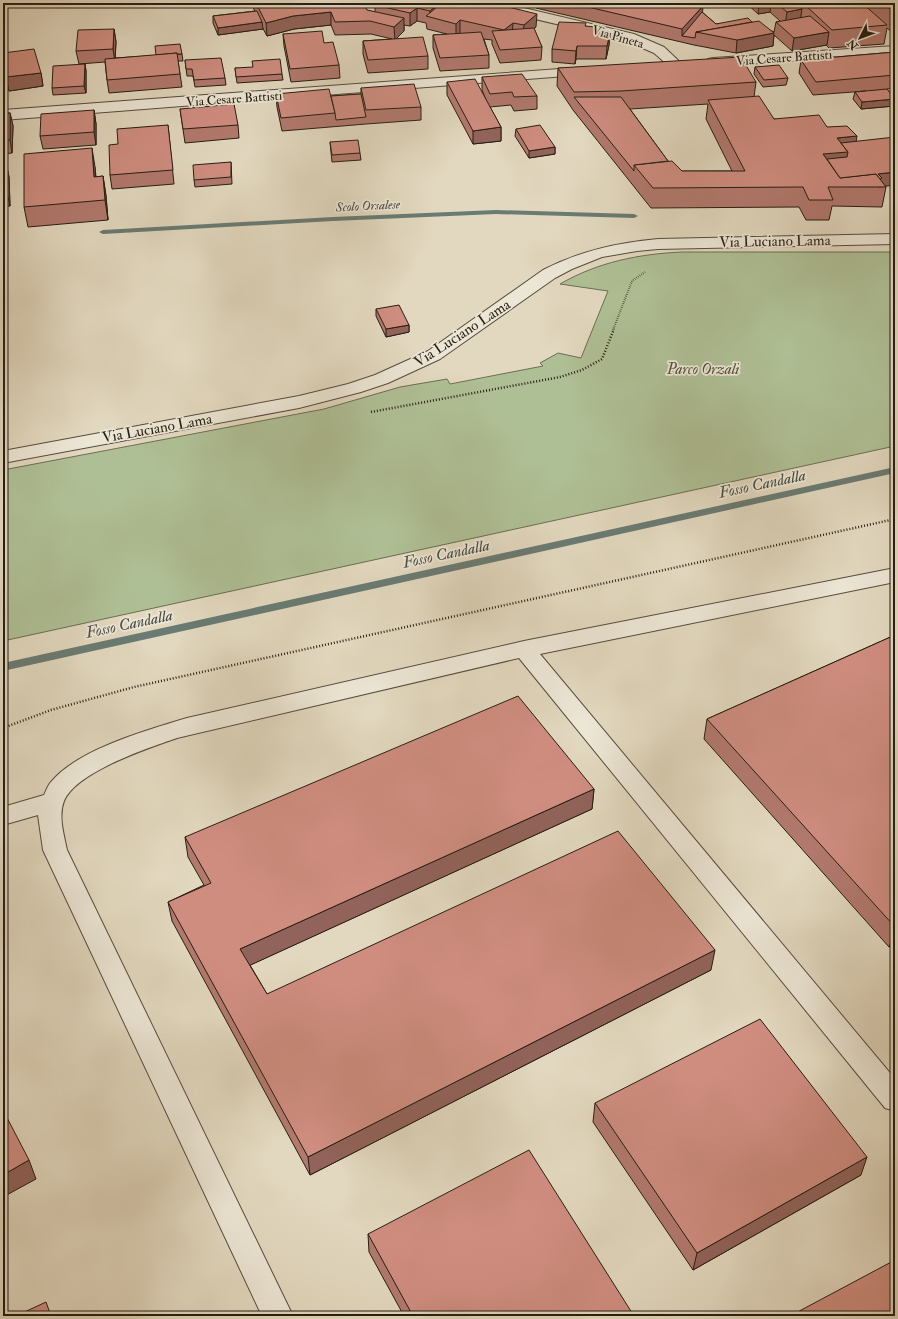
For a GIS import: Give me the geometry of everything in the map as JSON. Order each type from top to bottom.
[{"type":"street","name":"Via Pineta","points":[[485,3],[629,37],[659,50],[676,64]]},
{"type":"street","name":"Via Cesare Battisti","points":[[660,66],[895,50]]},
{"type":"street","name":"Via Cesare Battisti","points":[[3,114],[605,70]]},
{"type":"street","name":"Via Luciano Lama","points":[[3,457],[308,401],[363,386],[401,372],[429,358],[549,274],[598,253],[658,244],[895,239]]},
{"type":"street","points":[[278,1316],[55,850],[50,828],[52,802],[61,787],[85,767],[118,751],[154,737],[187,727],[524,649],[895,575]]},
{"type":"street","points":[[524,649],[895,1099]]},
{"type":"street","points":[[3,816],[52,802]]},
{"type":"path","points":[[3,728],[25,718],[65,705],[134,687],[895,519]]},
{"type":"green space","name":"Parco Orzali","points":[[682,252],[895,252],[895,446],[3,641],[3,470],[324,409],[400,387],[447,379],[450,384],[543,366],[540,363],[558,353],[581,358],[608,291],[560,284],[574,276],[619,260]]},
{"type":"building","points":[[256,3],[343,3],[343,5],[363,3],[367,10],[404,18],[394,27],[370,21],[335,22],[331,12],[293,16],[266,23]]},
{"type":"building","points":[[377,3],[439,3],[430,11],[417,8],[410,13],[375,5]]},
{"type":"building","points":[[442,3],[492,3],[537,14],[524,25],[513,23],[504,30],[460,20],[456,24],[426,16]]},
{"type":"building","points":[[571,3],[663,3],[673,5],[675,3],[695,3],[703,6],[682,29]]},
{"type":"building","points":[[776,3],[796,3],[802,9],[787,12]]},
{"type":"building","points":[[803,3],[862,3],[887,25],[832,30]]},
{"type":"building","points":[[883,3],[895,3],[895,13]]},
{"type":"building","points":[[257,11],[262,22],[218,28],[213,16]]},
{"type":"building","points":[[702,12],[716,24],[748,18],[752,22],[696,32],[695,38],[682,36]]},
{"type":"building","points":[[810,16],[829,32],[794,38],[776,22]]},
{"type":"building","points":[[759,21],[774,33],[737,40],[696,32]]},
{"type":"building","points":[[559,22],[586,23],[585,26],[596,27],[595,31],[610,33],[607,46],[577,46],[576,51],[552,49]]},
{"type":"building","points":[[534,28],[542,47],[500,50],[492,31]]},
{"type":"building","points":[[114,29],[113,49],[76,51],[78,30]]},
{"type":"building","points":[[322,31],[324,43],[333,42],[339,65],[290,69],[283,34]]},
{"type":"building","points":[[481,32],[489,55],[440,58],[433,35]]},
{"type":"building","points":[[423,37],[428,56],[368,60],[363,41]]},
{"type":"building","points":[[180,44],[182,54],[156,55],[155,46]]},
{"type":"building","points":[[34,49],[41,73],[6,77],[3,65],[3,53]]},
{"type":"building","points":[[895,52],[895,75],[816,82],[801,60]]},
{"type":"building","points":[[177,53],[180,74],[107,80],[105,59]]},
{"type":"building","points":[[741,57],[756,82],[621,91],[574,92],[558,68]]},
{"type":"building","points":[[221,58],[225,78],[194,80],[192,69],[186,69],[185,60]]},
{"type":"building","points":[[280,59],[282,74],[236,77],[235,68],[253,67],[252,61]]},
{"type":"building","points":[[85,64],[84,86],[52,88],[53,66]]},
{"type":"building","points":[[779,65],[788,78],[764,80],[755,67]]},
{"type":"building","points":[[522,74],[537,96],[514,97],[512,92],[490,94],[482,77]]},
{"type":"building","points":[[475,79],[501,127],[473,131],[447,82]]},
{"type":"building","points":[[414,84],[421,107],[366,110],[361,88]]},
{"type":"building","points":[[329,89],[335,113],[281,118],[276,94]]},
{"type":"building","points":[[887,89],[895,99],[862,102],[855,92]]},
{"type":"building","points":[[361,94],[366,117],[336,120],[331,96]]},
{"type":"building","points":[[759,96],[774,119],[819,115],[827,127],[847,126],[857,136],[837,138],[848,152],[823,154],[840,178],[876,174],[886,187],[828,187],[833,200],[809,200],[803,187],[653,188],[634,165],[672,161],[682,171],[745,171],[708,100]]},
{"type":"building","points":[[574,97],[621,97],[668,161],[634,165],[634,171]]},
{"type":"building","points":[[234,104],[238,125],[183,129],[180,109]]},
{"type":"building","points":[[94,110],[94,132],[40,136],[41,114]]},
{"type":"building","points":[[3,113],[10,113],[10,140],[3,140]]},
{"type":"building","points":[[168,125],[173,170],[110,175],[109,145],[118,144],[117,129]]},
{"type":"building","points":[[540,125],[555,147],[529,151],[516,129]]},
{"type":"building","points":[[895,137],[895,172],[878,174],[882,178],[880,179],[876,174],[840,178],[827,159],[847,157],[848,152],[841,143]]},
{"type":"building","points":[[358,140],[360,153],[332,155],[330,142]]},
{"type":"building","points":[[92,148],[94,177],[103,176],[105,200],[24,207],[24,154]]},
{"type":"building","points":[[231,162],[231,177],[194,180],[193,165]]},
{"type":"building","points":[[6,163],[7,193],[3,193],[3,164]]},
{"type":"building","points":[[399,305],[409,325],[386,329],[376,309]]},
{"type":"building","points":[[895,635],[895,927],[707,719]]},
{"type":"building","points":[[518,696],[594,789],[240,949],[267,994],[618,831],[715,950],[308,1157],[168,902],[211,883],[185,837]]},
{"type":"building","points":[[760,1019],[867,1157],[697,1253],[595,1103]]},
{"type":"building","points":[[3,1110],[29,1160],[3,1175]]},
{"type":"building","points":[[529,1150],[634,1316],[413,1316],[368,1234]]},
{"type":"building","points":[[895,1260],[895,1316],[790,1316]]},
{"type":"building","points":[[46,1302],[51,1316],[16,1316]]},
{"type":"waterway","name":"Scolo Orsalese","points":[[103,232],[333,219],[496,212],[634,216]]},
{"type":"waterway","name":"Fosso Candalla","points":[[3,667],[895,470]]}]
